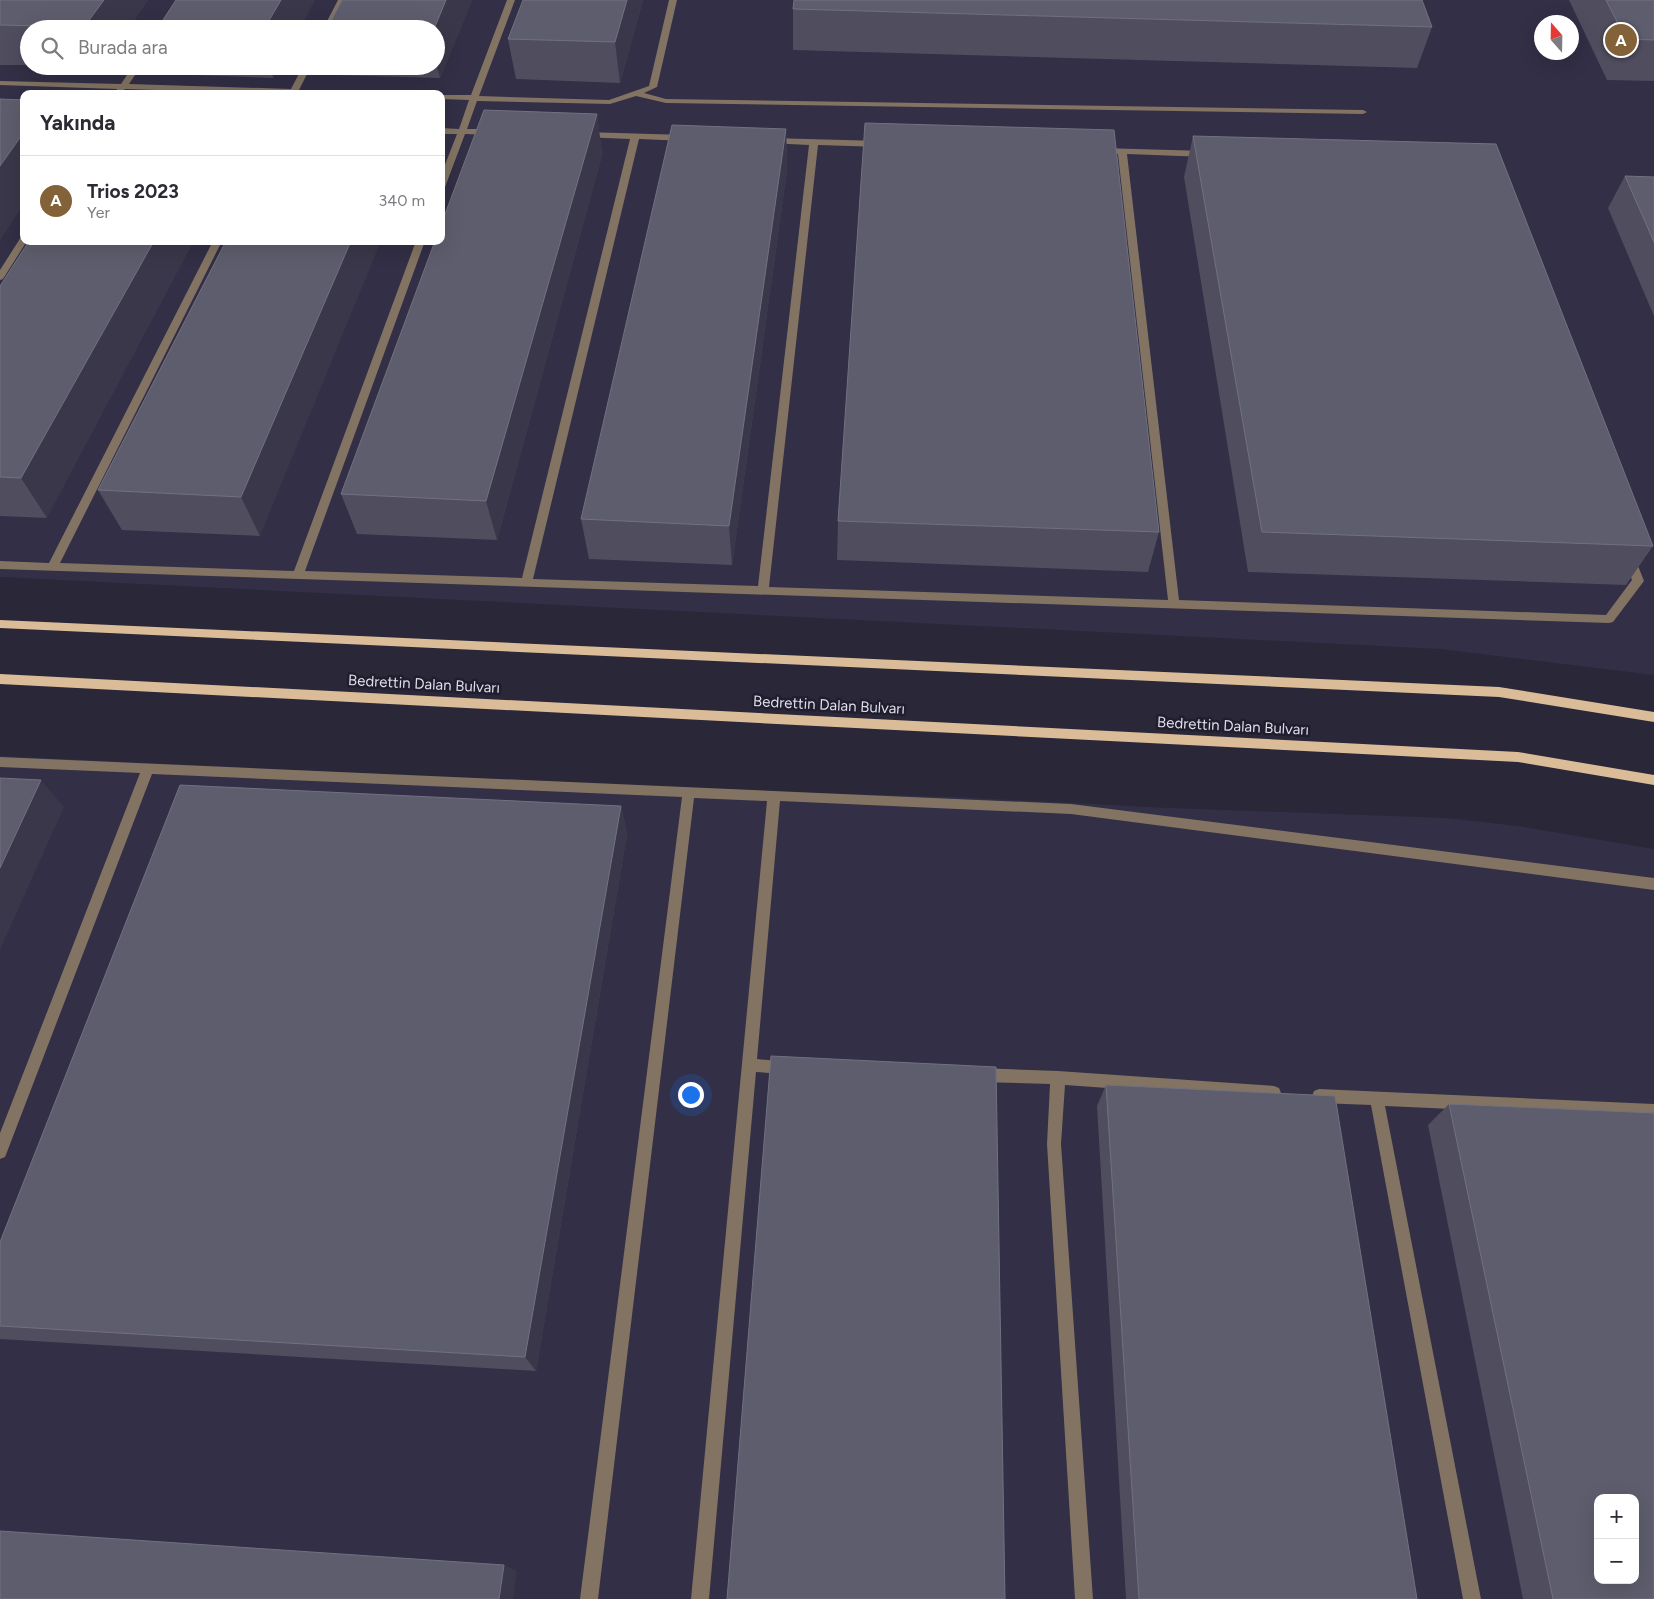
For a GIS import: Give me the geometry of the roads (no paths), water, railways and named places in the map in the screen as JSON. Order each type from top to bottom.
[{"type":"main road","points":[[0,624],[1498,692],[1654,717]]},
{"type":"main road","name":"Bedrettin Dalan Bulvarı","points":[[0,679],[1518,757],[1654,780]]},
{"type":"lane","points":[[332,20],[342,0]]},
{"type":"lane","points":[[445,176],[512,0]]},
{"type":"lane","points":[[445,97],[610,102],[653,87],[673,0]]},
{"type":"lane","points":[[121,90],[131,75]]},
{"type":"lane","points":[[294,90],[302,75]]},
{"type":"lane","points":[[0,83],[237,90]]},
{"type":"lane","points":[[635,93],[676,102],[1363,112]]},
{"type":"lane","points":[[445,131],[500,132]]},
{"type":"lane","points":[[578,135],[695,138]]},
{"type":"lane","points":[[526,583],[635,137]]},
{"type":"lane","points":[[765,140],[894,144]]},
{"type":"lane","points":[[763,590],[814,142]]},
{"type":"lane","points":[[1092,151],[1220,154]]},
{"type":"lane","points":[[1122,152],[1174,604]]},
{"type":"lane","points":[[0,277],[20,245]]},
{"type":"lane","points":[[52,567],[216,245]]},
{"type":"lane","points":[[298,575],[420,245]]},
{"type":"lane","points":[[0,565],[1609,619],[1638,581],[1624,544]]},
{"type":"lane","points":[[0,762],[1071,809],[1654,884]]},
{"type":"lane","points":[[0,1152],[148,768]]},
{"type":"lane","points":[[589,1599],[689,791]]},
{"type":"lane","points":[[700,1599],[774,795]]},
{"type":"lane","points":[[749,1066],[798,1068]]},
{"type":"lane","points":[[968,1074],[1058,1078],[1377,1100],[1654,1111]]},
{"type":"lane","points":[[1058,1078],[1054,1144],[1084,1599]]},
{"type":"lane","points":[[1377,1100],[1472,1599]]},
{"type":"place","name":"Trios 2023","points":[[1621,40]]}]
